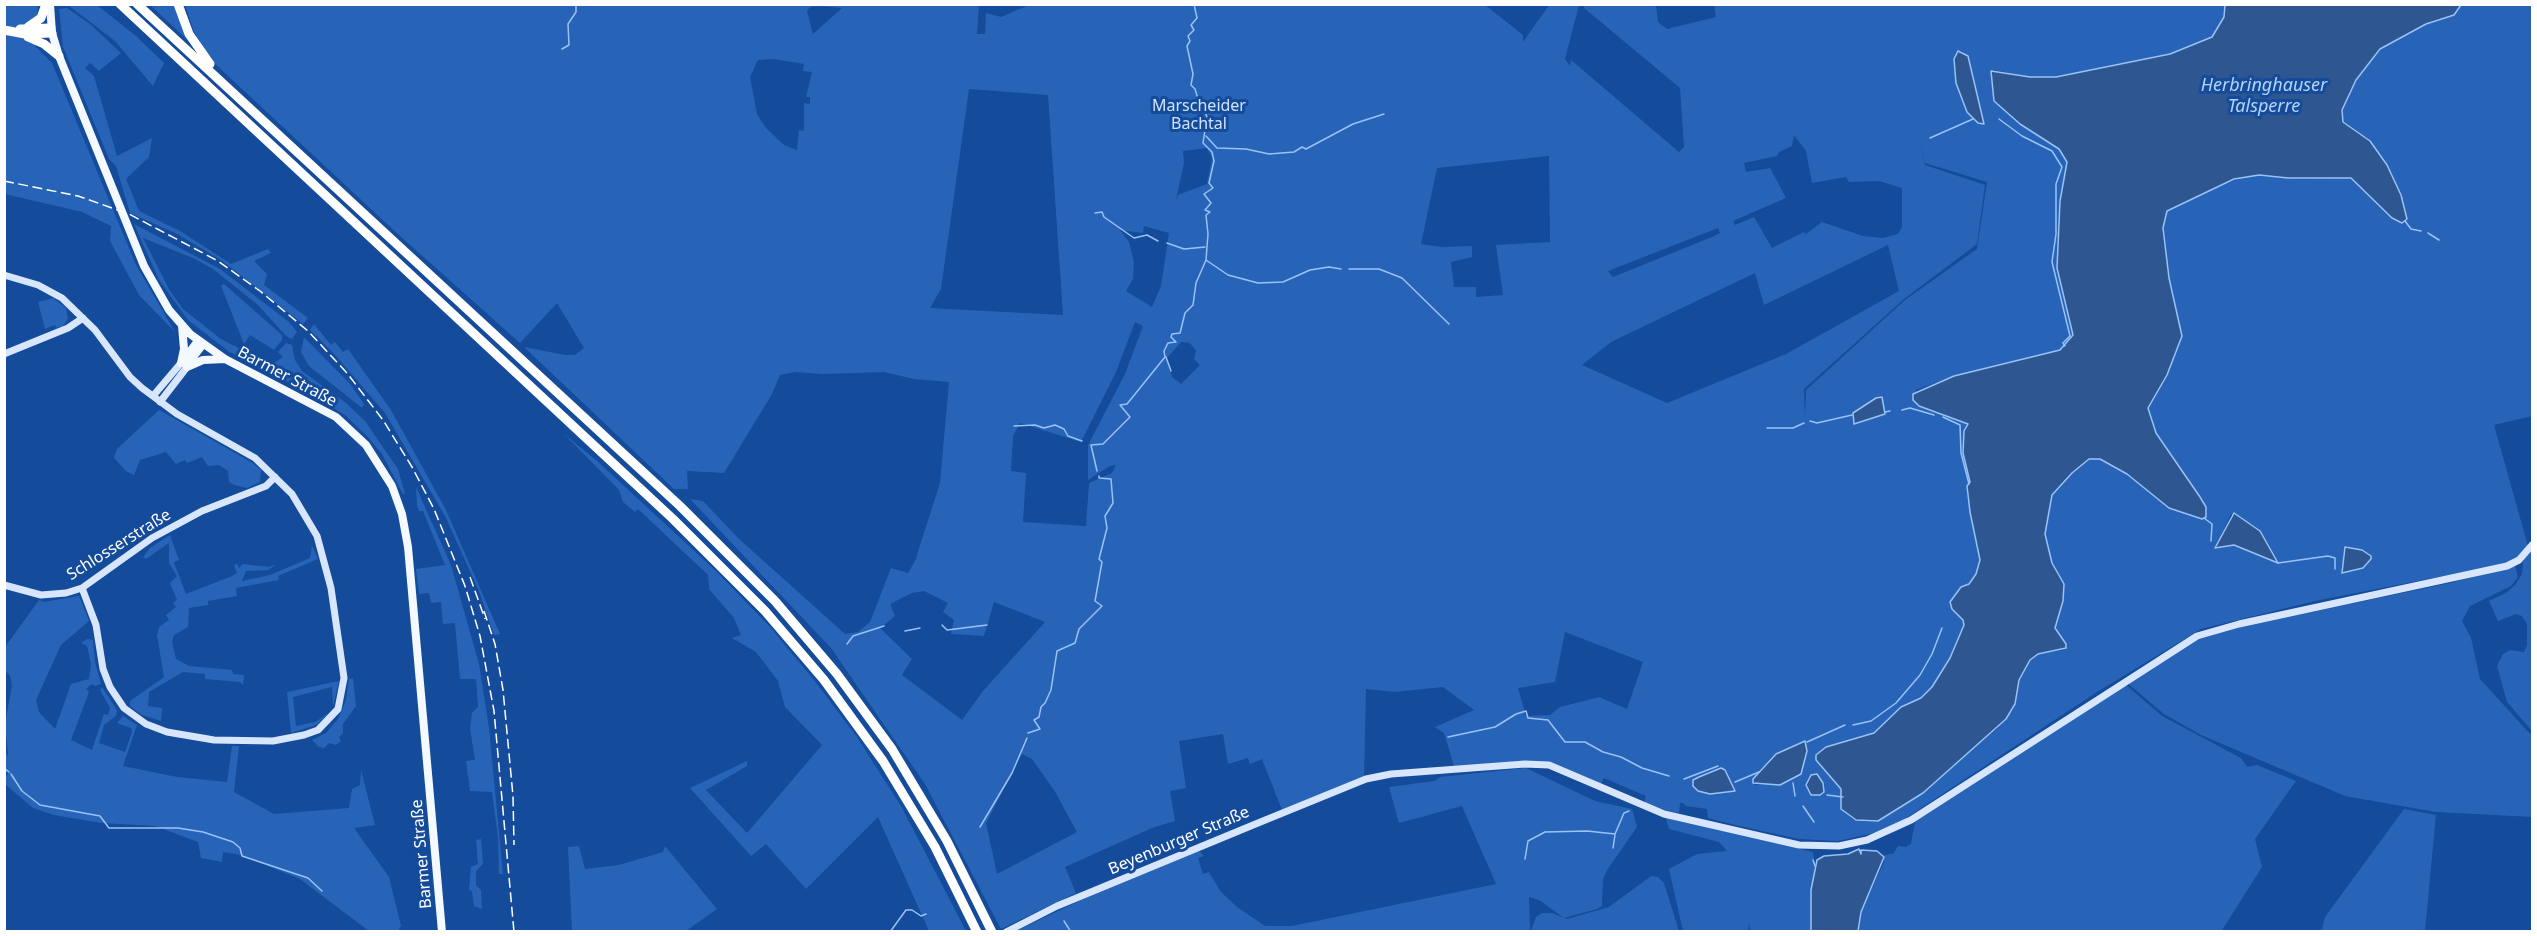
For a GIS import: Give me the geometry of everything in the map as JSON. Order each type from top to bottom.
[{"type":"highway","points":[[25,31],[41,18],[48,4]]},
{"type":"highway","points":[[120,4],[714,558],[765,610],[831,689],[895,780],[975,928]]},
{"type":"highway","points":[[137,4],[680,506],[776,602],[837,674],[922,796],[992,932]]},
{"type":"highway","points":[[178,4],[194,44],[230,89]]},
{"type":"highway","points":[[4,30],[51,31]]},
{"type":"highway","points":[[25,31],[58,54]]},
{"type":"main road","name":"Barmer Straße","points":[[48,4],[51,31],[58,54],[144,266],[162,299],[182,326],[225,359],[336,417],[366,445],[392,486],[402,514],[408,547],[442,932]]},
{"type":"main road","points":[[4,275],[49,290],[83,318],[130,377],[157,399],[255,459],[292,494],[309,520],[323,551],[332,588],[343,667],[343,695],[331,719],[318,730],[273,741],[236,741],[186,736],[146,724],[124,708],[110,687],[103,669],[96,625],[82,588]]},
{"type":"main road","points":[[4,354],[68,328],[83,318]]},
{"type":"main road","points":[[182,326],[184,365]]},
{"type":"main road","points":[[157,399],[201,342]]},
{"type":"main road","points":[[184,365],[203,360],[225,359]]},
{"type":"main road","name":"Schlosserstraße","points":[[4,585],[22,592],[41,595],[66,593],[82,588],[152,538],[202,511],[266,486],[275,477]]},
{"type":"main road","name":"Beyenburger Straße","points":[[1006,932],[1097,889],[1365,780],[1401,773],[1544,764],[1564,769],[1647,808],[1674,817],[1799,844],[1831,846],[1861,842],[1885,834],[1911,820],[2197,636],[2240,624],[2507,566],[2519,560],[2532,545]]},
{"type":"green space","name":"Marscheider Bachtal","points":[[979,4],[977,34],[985,34],[986,13],[1001,17],[1029,5],[1484,4],[1523,35],[1523,42],[1549,5],[1579,5],[1565,59],[1570,66],[1571,60],[1679,152],[1684,147],[1680,88],[1584,8],[1585,5],[1656,5],[1658,22],[1667,29],[1716,17],[1714,4],[2225,5],[2224,17],[2212,37],[2170,54],[2056,77],[2030,77],[1994,70],[1991,75],[1994,101],[2020,124],[2059,149],[2067,162],[2060,201],[2060,245],[2057,266],[2073,335],[2060,350],[1954,376],[1916,390],[1919,406],[1968,424],[1964,431],[1963,453],[1970,482],[1967,486],[1970,512],[1980,560],[1976,574],[1968,584],[1961,587],[1951,602],[1952,609],[1963,619],[1964,625],[1950,658],[1932,687],[1921,698],[1901,707],[1874,733],[1826,747],[1816,758],[1841,789],[1842,809],[1852,819],[1866,822],[1878,821],[1923,793],[1970,749],[1997,729],[2013,710],[2019,680],[2030,660],[2038,654],[2064,650],[2067,646],[2055,628],[2064,584],[2052,563],[2045,534],[2052,495],[2072,473],[2089,459],[2100,459],[2127,474],[2169,508],[2202,519],[2206,517],[2200,497],[2156,433],[2148,408],[2167,375],[2182,336],[2169,278],[2163,228],[2167,211],[2217,187],[2250,175],[2298,179],[2350,178],[2363,187],[2392,218],[2401,222],[2382,158],[2367,139],[2342,120],[2343,107],[2356,80],[2382,48],[2426,24],[2454,15],[2461,5],[2532,5],[2532,416],[2494,425],[2528,546],[2514,560],[2490,567],[2315,601],[2201,629],[2097,692],[1900,822],[1874,833],[1838,841],[1799,839],[1735,825],[1708,818],[1707,809],[1686,806],[1683,803],[1680,803],[1679,813],[1668,811],[1644,803],[1646,796],[1604,778],[1601,784],[1550,762],[1525,761],[1454,766],[1444,733],[1435,727],[1474,710],[1443,687],[1395,692],[1366,689],[1364,777],[1282,810],[1262,759],[1250,764],[1248,758],[1228,764],[1223,734],[1179,741],[1186,788],[1170,791],[1175,821],[1152,828],[1065,867],[1076,893],[1001,929],[925,784],[831,648],[690,499],[703,501],[738,538],[845,634],[858,632],[870,622],[891,568],[908,573],[915,561],[940,483],[949,382],[914,379],[884,372],[822,374],[795,372],[780,375],[772,394],[724,473],[687,471],[688,489],[674,489],[524,347],[565,355],[575,355],[584,348],[557,303],[520,343],[400,236],[211,60],[194,32],[185,5]],"holes":[[[810,7],[842,8],[813,34],[807,11]],[[1959,51],[1962,51],[1969,59],[1980,109],[1967,112],[1956,83]],[[773,59],[804,64],[803,71],[812,72],[806,97],[810,97],[810,104],[804,103],[804,131],[799,130],[797,150],[784,145],[766,128],[757,114],[750,77],[758,60]],[[969,89],[1048,95],[1063,315],[930,308],[941,289]],[[1919,134],[1925,163],[1987,182],[1977,249],[1905,300],[1806,390],[1805,419],[1804,389],[1904,299],[1977,244],[1985,185],[1925,165]],[[1794,135],[1806,151],[1812,183],[1846,177],[1849,182],[1879,181],[1902,188],[1902,227],[1898,234],[1883,238],[1863,236],[1822,222],[1806,234],[1804,232],[1772,248],[1754,217],[1735,225],[1733,221],[1786,198],[1770,168],[1746,172],[1744,163],[1777,156],[1779,152],[1792,146]],[[1207,148],[1212,158],[1207,184],[1178,195],[1176,200],[1184,163],[1183,151]],[[1549,156],[1550,242],[1496,245],[1503,295],[1476,297],[1476,287],[1454,287],[1451,262],[1472,257],[1472,246],[1442,247],[1421,244],[1437,168]],[[1144,226],[1169,233],[1161,286],[1152,307],[1126,291],[1133,279],[1134,262],[1129,242],[1120,230],[1143,233]],[[1718,228],[1720,233],[1613,277],[1608,271]],[[1888,245],[1899,291],[1786,354],[1667,403],[1582,365],[1611,342],[1755,273],[1764,305]],[[1135,322],[1143,326],[1125,374],[1088,445],[1088,480],[1110,466],[1116,465],[1112,473],[1089,483],[1086,526],[1023,522],[1026,473],[1011,471],[1013,436],[1020,423],[1081,442],[1116,372]],[[1181,342],[1190,343],[1196,351],[1194,359],[1200,365],[1181,384],[1172,377],[1167,358]],[[2231,514],[2260,531],[2278,562],[2234,545],[2216,547]],[[2345,547],[2366,552],[2368,564],[2355,571],[2342,573]],[[924,591],[948,603],[943,612],[954,620],[951,634],[984,636],[994,602],[1045,622],[983,691],[962,720],[902,675],[912,659],[880,628],[895,616],[890,604],[912,593]],[[1565,632],[1643,662],[1627,709],[1599,697],[1560,707],[1550,715],[1526,716],[1518,688],[1555,682]],[[1807,751],[1801,774],[1770,784],[1755,785],[1757,774],[1772,757]],[[1022,754],[1032,759],[1054,790],[1077,832],[997,874],[986,823]],[[1721,768],[1725,770],[1734,791],[1699,777]]]},
{"type":"green space","points":[[4,5],[38,5],[35,46],[52,63],[136,265],[175,332],[139,295],[110,241],[111,226],[82,212],[5,194]]},
{"type":"green space","points":[[68,5],[97,5],[136,36],[164,63],[153,86],[115,41]]},
{"type":"green space","points":[[150,5],[176,5],[192,44]]},
{"type":"green space","points":[[67,8],[90,24],[121,53],[99,71],[90,63],[85,68],[94,76],[117,156],[152,138],[149,157],[126,179],[139,211],[180,231],[231,264],[268,249],[271,253],[254,261],[267,274],[264,285],[308,318],[303,324],[221,260],[177,234],[130,213],[116,166],[109,159],[63,47],[59,9]]},
{"type":"green space","points":[[134,224],[220,269],[289,322],[297,332],[292,339],[286,336],[258,305],[213,269],[193,258],[143,238],[170,291],[183,309],[221,339],[271,365],[283,357],[278,352],[286,343],[292,345],[295,360],[302,371],[345,402],[365,421],[398,469],[405,494],[382,454],[345,415],[305,391],[228,351],[188,320],[159,280]]},
{"type":"green space","points":[[224,284],[282,335],[282,340],[274,350],[250,335],[244,344],[221,286]]},
{"type":"green space","points":[[53,298],[66,308],[68,319],[63,326],[56,328],[55,325],[45,329],[38,302]]},
{"type":"green space","points":[[314,324],[331,345],[335,342],[343,352],[348,349],[391,410],[446,510],[500,634],[494,635],[479,591],[445,516],[385,413],[336,356],[310,330]]},
{"type":"green space","points":[[304,337],[350,384],[364,404],[362,408],[309,366],[301,352]]},
{"type":"green space","points":[[159,410],[251,462],[261,470],[260,482],[247,488],[234,485],[229,482],[228,471],[219,465],[208,466],[202,457],[187,463],[185,460],[176,464],[166,452],[140,460],[134,475],[126,471],[114,458],[117,449]]},
{"type":"green space","points":[[564,434],[596,460],[716,571],[770,627],[814,680],[857,737],[901,806],[966,931],[929,931],[878,817],[806,889],[766,844],[751,856],[690,788],[747,761],[747,766],[706,790],[747,833],[822,745],[785,707],[778,681],[756,652],[732,638],[741,635],[734,618],[709,589],[708,575],[638,509],[635,512],[623,502],[619,490]]},
{"type":"green space","points":[[416,487],[451,565],[479,664],[489,728],[503,874],[499,874],[498,838],[492,792],[470,791],[466,761],[475,760],[470,729],[472,713],[478,707],[476,679],[460,679],[455,623],[443,624],[441,602],[431,603],[429,593],[419,594],[416,569],[445,565],[423,511],[419,511]]},
{"type":"green space","points":[[170,535],[179,560],[174,562],[186,594],[232,576],[237,573],[234,565],[237,564],[239,568],[243,564],[269,567],[277,564],[268,570],[246,571],[242,581],[270,575],[310,558],[312,546],[318,559],[278,576],[279,580],[236,588],[237,596],[208,601],[208,605],[189,608],[188,627],[174,635],[172,642],[176,659],[189,666],[232,670],[233,674],[244,675],[243,685],[240,682],[205,679],[205,674],[183,672],[149,692],[148,706],[162,708],[161,721],[142,715],[130,706],[130,701],[164,677],[157,635],[159,627],[169,620],[166,615],[176,607],[173,603],[177,600],[170,583],[177,576],[169,563],[169,543],[146,559],[143,557],[150,548]]},
{"type":"green space","points":[[2532,550],[2532,731],[2507,702],[2497,666],[2503,654],[2510,650],[2524,652],[2527,645],[2527,624],[2522,616],[2516,614],[2498,621],[2489,601],[2506,593],[2515,585],[2522,574],[2523,561]]},
{"type":"green space","points":[[2515,566],[2518,577],[2511,586],[2470,606],[2462,621],[2471,638],[2480,679],[2532,736],[2532,817],[2436,812],[2345,796],[2201,735],[2164,714],[2126,682],[2203,635],[2450,583]]},
{"type":"green space","points":[[79,596],[89,621],[61,645],[36,700],[39,712],[55,729],[71,684],[89,679],[91,664],[87,646],[81,643],[87,639],[93,640],[95,662],[101,684],[95,686],[92,684],[86,689],[89,692],[71,740],[92,750],[104,714],[108,715],[110,708],[100,690],[102,687],[117,710],[116,716],[104,725],[99,743],[125,752],[132,732],[131,728],[117,723],[123,716],[137,725],[123,766],[177,777],[227,782],[232,746],[239,746],[234,792],[274,814],[349,808],[352,789],[360,785],[361,770],[375,825],[354,828],[389,877],[401,926],[398,931],[369,931],[300,879],[241,855],[223,852],[222,862],[201,858],[198,842],[155,826],[101,823],[54,815],[33,808],[5,784],[5,774],[7,776],[8,773],[5,771],[5,750],[8,757],[8,753],[5,723],[12,686],[10,675],[5,671],[5,647],[39,600],[44,602]]},
{"type":"green space","points":[[353,678],[356,706],[343,724],[343,733],[339,737],[341,741],[336,745],[329,743],[324,748],[319,747],[312,740],[326,733],[338,719],[346,700],[349,679]]},
{"type":"green space","points":[[339,681],[333,707],[332,687],[293,697],[296,726],[315,722],[329,713],[316,725],[291,733],[287,692]]},
{"type":"green space","points":[[2125,684],[2162,716],[2241,758],[2247,767],[2257,765],[2296,781],[2255,839],[2262,867],[2222,930],[2226,931],[1858,932],[1861,912],[1884,862],[1882,856],[1894,853],[1898,846],[1905,847],[1911,844],[1915,821]]},
{"type":"green space","points":[[1526,768],[1595,801],[1632,809],[1637,827],[1607,870],[1603,880],[1602,906],[1597,909],[1564,918],[1539,900],[1529,897],[1530,931],[1014,932],[1098,892],[1198,850],[1204,856],[1198,858],[1203,874],[1209,872],[1221,892],[1237,907],[1265,926],[1292,926],[1496,884],[1462,806],[1399,823],[1389,787],[1435,781],[1440,777]]},
{"type":"green space","points":[[2404,809],[2436,815],[2425,931],[2315,931],[2322,929],[2325,917]]},
{"type":"green space","points":[[1666,818],[1813,852],[1815,864],[1811,890],[1811,931],[1750,931],[1749,922],[1748,931],[1683,931],[1669,869],[1697,854],[1727,851],[1719,842],[1669,829]]},
{"type":"green space","points":[[481,839],[483,864],[476,871],[476,885],[481,890],[482,909],[474,906],[472,891],[469,890],[471,867],[478,864],[476,840]]},
{"type":"green space","points":[[579,846],[585,869],[619,865],[663,852],[665,846],[717,909],[686,931],[572,931],[568,847]]},
{"type":"green space","points":[[1651,876],[1658,877],[1664,883],[1679,931],[1531,931],[1536,917],[1542,913],[1552,913],[1567,919],[1609,907]]},
{"type":"water","name":"Herbringhauser Talsperre","points":[[2225,5],[2461,5],[2454,15],[2426,24],[2380,49],[2356,80],[2342,110],[2343,122],[2370,141],[2387,165],[2401,195],[2407,219],[2402,223],[2392,218],[2351,178],[2288,178],[2259,175],[2234,179],[2167,211],[2163,228],[2169,278],[2182,336],[2167,375],[2148,408],[2156,433],[2206,507],[2206,517],[2202,519],[2169,508],[2127,474],[2100,459],[2089,459],[2072,473],[2052,495],[2045,534],[2052,563],[2064,584],[2063,601],[2055,628],[2066,644],[2066,648],[2038,654],[2030,660],[2019,680],[2015,704],[2006,719],[1923,793],[1878,821],[1856,820],[1841,809],[1841,789],[1816,760],[1816,755],[1826,747],[1874,733],[1901,707],[1921,698],[1932,687],[1950,658],[1964,625],[1963,620],[1952,609],[1950,602],[1961,587],[1969,584],[1976,574],[1980,560],[1970,512],[1967,486],[1970,482],[1963,453],[1964,431],[1968,424],[1919,406],[1913,400],[1913,394],[1954,376],[2060,350],[2073,335],[2057,268],[2060,201],[2067,162],[2059,149],[2020,124],[1994,101],[1991,71],[2030,77],[2056,77],[2170,54],[2212,37],[2224,17]]},
{"type":"water","points":[[1958,51],[1968,56],[1984,124],[1978,123],[1967,112],[1956,83],[1954,59]]},
{"type":"water","points":[[1882,397],[1885,414],[1854,424],[1853,413],[1876,398]]},
{"type":"water","points":[[2234,513],[2260,531],[2278,563],[2234,545],[2215,548]]},
{"type":"water","points":[[2345,547],[2362,550],[2371,556],[2371,559],[2363,568],[2342,573]]},
{"type":"water","points":[[1805,741],[1807,751],[1801,774],[1780,785],[1753,783],[1753,779],[1776,754]]},
{"type":"water","points":[[1721,768],[1725,770],[1735,791],[1710,794],[1698,791],[1693,786],[1693,780]]},
{"type":"water","points":[[1817,774],[1823,783],[1824,792],[1820,795],[1811,795],[1806,785],[1811,775]]},
{"type":"water","points":[[1859,849],[1861,854],[1861,850],[1877,851],[1884,857],[1861,912],[1858,931],[1811,931],[1811,890],[1817,860],[1824,856],[1848,854]]},
{"type":"waterway","points":[[562,49],[569,45],[568,24],[576,12],[576,4]]},
{"type":"waterway","points":[[1097,471],[1091,445],[1103,444],[1130,417],[1120,405],[1127,404],[1165,357],[1164,351],[1168,343],[1176,342],[1171,337],[1172,334],[1180,333],[1185,313],[1193,305],[1196,283],[1206,260],[1208,234],[1206,215],[1210,212],[1205,210],[1211,203],[1204,194],[1213,188],[1209,183],[1214,161],[1212,152],[1203,143],[1207,117],[1204,109],[1196,105],[1198,99],[1191,85],[1193,74],[1187,46],[1190,41],[1188,36],[1194,30],[1191,25],[1197,18],[1194,4]]},
{"type":"waterway","points":[[1206,136],[1217,148],[1246,149],[1269,154],[1294,152],[1302,147],[1306,149],[1353,124],[1384,114]]},
{"type":"waterway","points":[[1930,138],[1973,119]]},
{"type":"waterway","points":[[1999,119],[2022,136],[2052,151],[2062,167],[2056,184],[2056,234],[2052,262],[2070,336],[2063,343],[2065,346]]},
{"type":"waterway","points":[[1095,213],[1102,212],[1104,217],[1134,238],[1147,235],[1158,241]]},
{"type":"waterway","points":[[2405,221],[2411,229],[2421,231]]},
{"type":"waterway","points":[[2428,233],[2439,240]]},
{"type":"waterway","points":[[1167,243],[1184,249],[1205,247]]},
{"type":"waterway","points":[[1206,260],[1228,275],[1258,283],[1283,282],[1310,270],[1329,267],[1341,269]]},
{"type":"waterway","points":[[1349,269],[1379,269],[1402,278],[1449,324]]},
{"type":"waterway","points":[[1166,357],[1171,371]]},
{"type":"waterway","points":[[1902,410],[1910,408],[1934,415]]},
{"type":"waterway","points":[[1885,412],[1890,411]]},
{"type":"waterway","points":[[1810,421],[1817,423],[1852,415]]},
{"type":"waterway","points":[[1943,417],[1960,425],[1961,453],[1969,484]]},
{"type":"waterway","points":[[1767,428],[1793,428],[1804,423]]},
{"type":"waterway","points":[[1014,426],[1035,425],[1044,428],[1055,425],[1064,429],[1068,436],[1082,441]]},
{"type":"waterway","points":[[1028,733],[1040,729],[1034,720],[1039,717],[1041,707],[1051,690],[1057,651],[1075,643],[1079,629],[1102,606],[1095,601],[1102,562],[1099,559],[1107,528],[1105,516],[1113,503],[1111,479],[1099,478],[1099,476]]},
{"type":"waterway","points":[[2204,518],[2212,524],[2211,541]]},
{"type":"waterway","points":[[2278,563],[2328,556],[2335,558],[2335,569]]},
{"type":"waterway","points":[[942,625],[947,630],[987,625]]},
{"type":"waterway","points":[[847,644],[853,636],[884,626]]},
{"type":"waterway","points":[[905,631],[920,628]]},
{"type":"waterway","points":[[1853,725],[1871,721],[1896,703],[1920,675],[1932,654],[1942,628]]},
{"type":"waterway","points":[[1448,737],[1495,727],[1516,714],[1526,711],[1528,718],[1548,720],[1565,742],[1585,742],[1642,768],[1669,776]]},
{"type":"waterway","points":[[1807,742],[1845,725]]},
{"type":"waterway","points":[[980,827],[1012,773],[1027,738]]},
{"type":"waterway","points":[[1684,779],[1718,766]]},
{"type":"waterway","points":[[4,768],[9,772]]},
{"type":"waterway","points":[[1735,782],[1759,772]]},
{"type":"waterway","points":[[11,774],[22,791],[40,805],[100,816],[109,828],[178,828],[203,832],[233,842],[240,848],[242,856],[308,878],[322,891]]},
{"type":"waterway","points":[[1793,783],[1795,796]]},
{"type":"waterway","points":[[1827,795],[1843,797]]},
{"type":"waterway","points":[[1803,806],[1814,822]]},
{"type":"waterway","points":[[1525,859],[1528,841],[1545,832],[1587,831],[1615,834],[1624,813],[1629,811]]},
{"type":"waterway","points":[[1613,848],[1615,835]]},
{"type":"waterway","points":[[1813,860],[1815,866]]},
{"type":"waterway","points":[[890,932],[906,910],[912,910],[921,916],[926,914]]},
{"type":"waterway","points":[[1064,921],[1071,932]]},
{"type":"railway","points":[[4,181],[78,196],[129,214],[218,261],[260,291],[308,331],[347,373],[383,420],[434,509],[465,586],[480,636],[494,711],[514,932]]},
{"type":"railway","points":[[470,577],[485,619]]},
{"type":"railway","points":[[484,611],[495,644],[503,690],[513,796],[514,845]]}]
